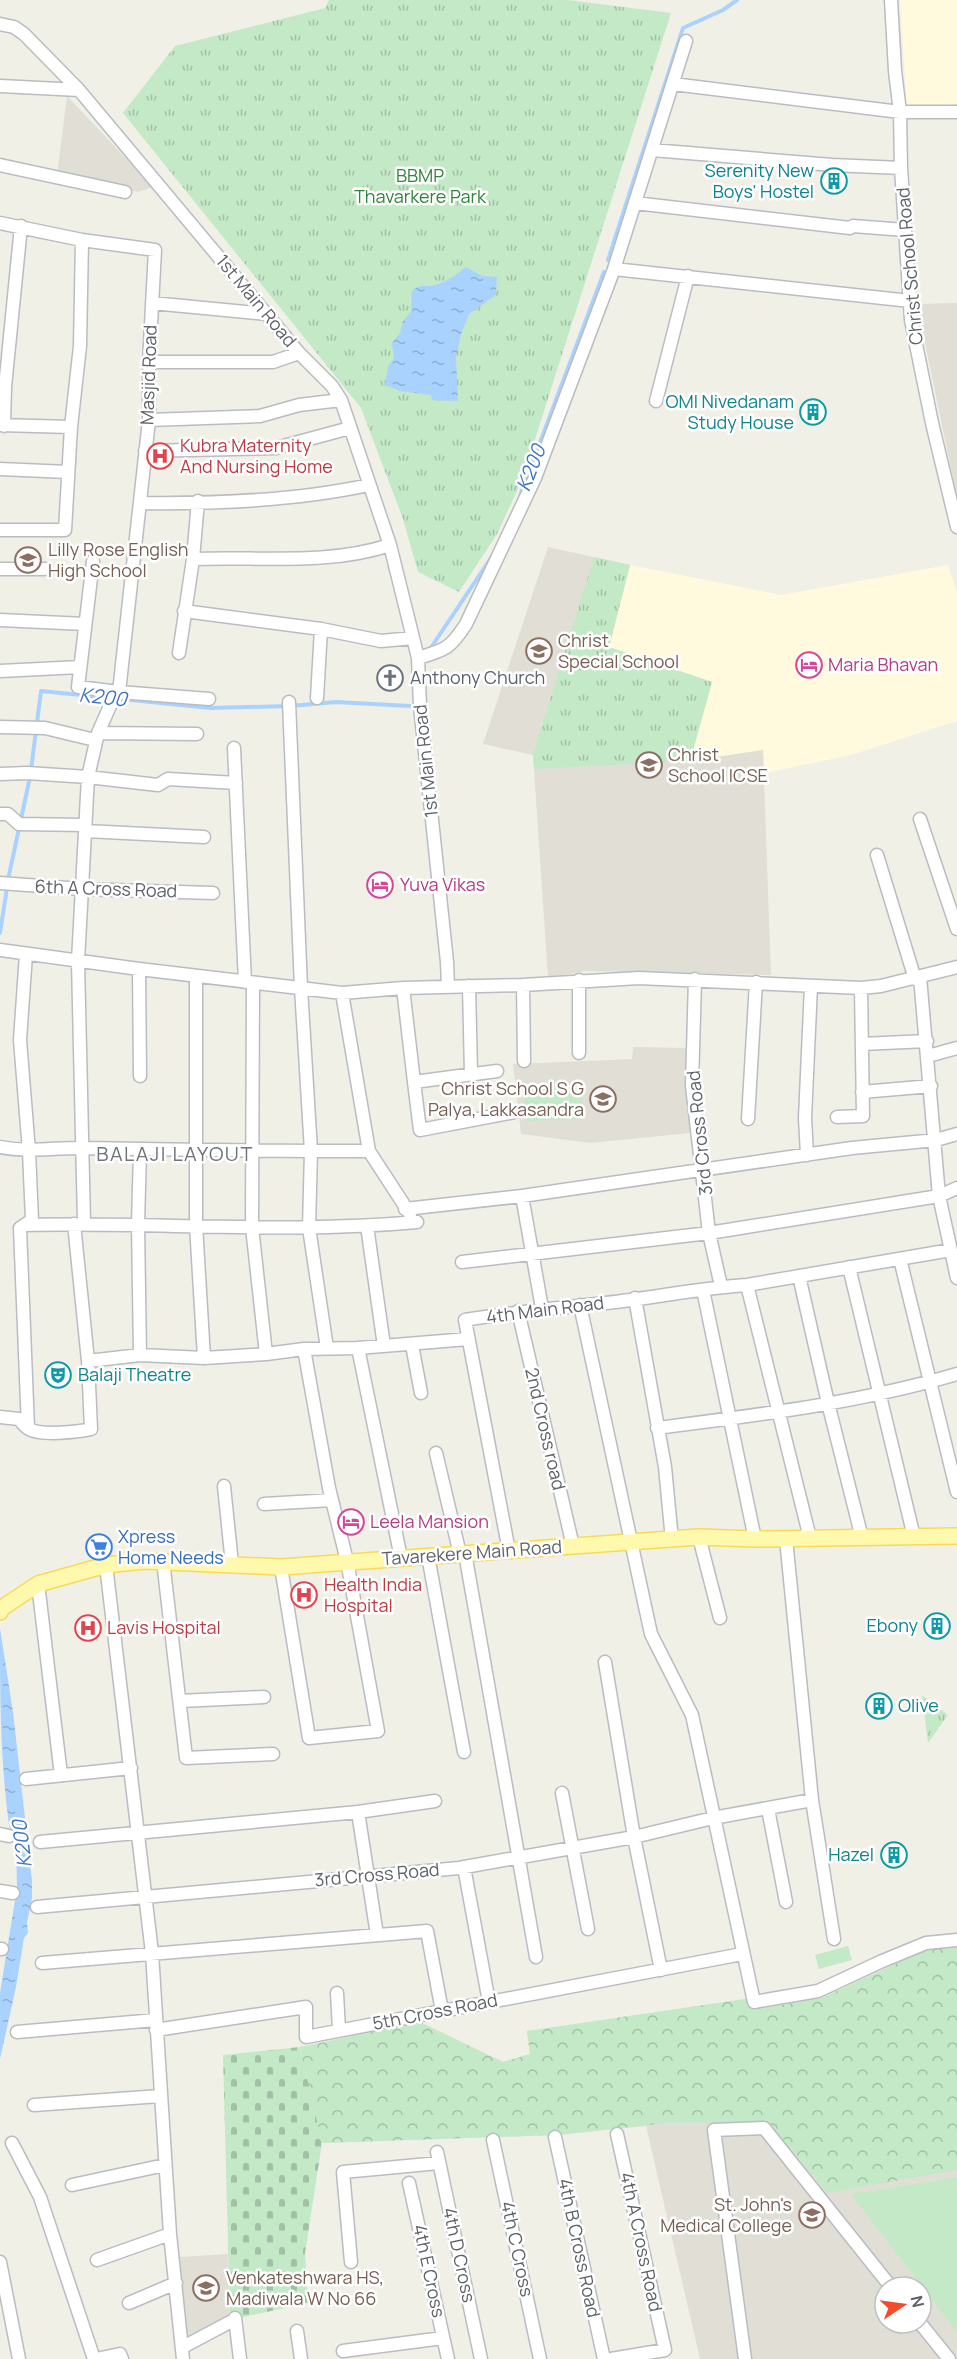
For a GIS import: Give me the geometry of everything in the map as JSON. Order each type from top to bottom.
[{"type":"main road","name":"Tavarekere Main Road","points":[[1,1608],[38,1584],[106,1565],[145,1561],[281,1567],[347,1560],[699,1538],[957,1536]]},
{"type":"street","name":"Christ School Road","points":[[891,0],[900,112],[911,320],[932,423],[957,527]]},
{"type":"street","name":"1st Main Road","points":[[0,24],[14,27],[24,34],[80,90],[299,353],[332,387],[341,400],[390,545],[418,658],[420,705],[448,987]]},
{"type":"street","points":[[418,658],[445,650],[454,643],[466,624],[535,478],[614,269],[686,41]]},
{"type":"street","points":[[673,84],[900,112],[957,112]]},
{"type":"street","points":[[0,86],[80,90]]},
{"type":"street","points":[[652,150],[832,165],[902,168]]},
{"type":"street","points":[[0,165],[124,192]]},
{"type":"street","points":[[635,203],[850,228],[853,226],[905,230]]},
{"type":"street","name":"Masjid Road","points":[[0,223],[81,240],[154,250],[149,420],[119,692]]},
{"type":"street","points":[[21,226],[5,320],[2,425],[71,427]]},
{"type":"street","points":[[0,530],[65,530],[71,427],[80,346],[81,240]]},
{"type":"street","points":[[614,269],[910,301]]},
{"type":"street","points":[[656,401],[687,276]]},
{"type":"street","points":[[152,303],[267,314]]},
{"type":"street","points":[[149,362],[273,362],[299,353]]},
{"type":"street","points":[[149,420],[260,416],[299,405],[341,400]]},
{"type":"street","points":[[145,451],[276,448],[350,428]]},
{"type":"street","points":[[0,469],[68,472]]},
{"type":"street","points":[[140,503],[282,498],[337,492],[369,485]]},
{"type":"street","points":[[178,653],[193,559],[198,501]]},
{"type":"street","points":[[193,559],[256,560],[342,555],[372,551],[390,545]]},
{"type":"street","points":[[93,561],[78,687],[209,699]]},
{"type":"street","points":[[0,569],[45,568]]},
{"type":"street","points":[[184,611],[321,629],[381,641],[413,638]]},
{"type":"street","points":[[0,620],[85,624]]},
{"type":"street","points":[[317,698],[321,629]]},
{"type":"street","points":[[0,671],[80,667]]},
{"type":"street","points":[[0,1417],[19,1419],[36,1432],[80,1432],[91,1429],[79,1223],[83,1148],[78,961],[88,777],[96,736],[119,692]]},
{"type":"street","points":[[289,702],[301,988],[311,1151],[309,1228],[327,1348]]},
{"type":"street","points":[[0,728],[45,728],[96,736],[197,734]]},
{"type":"street","points":[[234,748],[249,982],[252,1227],[266,1354]]},
{"type":"street","points":[[0,774],[27,773],[88,777],[158,785],[168,779],[236,783]]},
{"type":"street","points":[[0,814],[8,814],[19,824],[204,837]]},
{"type":"street","points":[[920,819],[957,929]]},
{"type":"street","points":[[877,855],[918,978],[927,1041],[939,1196],[957,1278]]},
{"type":"street","name":"6th A Cross Road","points":[[0,884],[213,893]]},
{"type":"street","points":[[0,950],[342,993],[402,988],[523,985],[639,978],[861,988],[918,978],[957,967]]},
{"type":"street","points":[[26,954],[20,1040],[32,1220],[20,1228],[28,1428]]},
{"type":"street","points":[[139,969],[140,1076]]},
{"type":"street","points":[[196,976],[195,1225],[204,1358]]},
{"type":"street","name":"3rd Cross Road","points":[[694,979],[692,1086],[704,1170],[709,1233],[721,1286]]},
{"type":"street","points":[[579,980],[579,1053]]},
{"type":"street","points":[[748,1119],[756,982]]},
{"type":"street","points":[[523,985],[524,1062]]},
{"type":"street","points":[[469,986],[471,1074]]},
{"type":"street","points":[[807,1155],[805,1118],[811,986]]},
{"type":"street","points":[[402,988],[420,1130],[515,1112]]},
{"type":"street","points":[[837,1117],[863,1116],[861,988]]},
{"type":"street","points":[[25,1225],[79,1223],[309,1228],[417,1222],[405,1209],[369,1151],[342,993]]},
{"type":"street","points":[[862,1044],[927,1041]]},
{"type":"street","points":[[928,1056],[957,1048]]},
{"type":"street","points":[[414,1082],[497,1071]]},
{"type":"street","points":[[862,1092],[931,1086]]},
{"type":"street","points":[[405,1209],[522,1196],[852,1148],[936,1140],[957,1134]]},
{"type":"street","points":[[0,1148],[29,1151],[83,1148],[369,1151]]},
{"type":"street","points":[[140,1150],[138,1225],[140,1355]]},
{"type":"street","points":[[462,1262],[531,1252],[709,1233],[939,1196],[957,1188]]},
{"type":"street","points":[[522,1196],[542,1308]]},
{"type":"street","points":[[367,1226],[384,1346]]},
{"type":"street","name":"4th Main Road","points":[[88,1360],[140,1355],[204,1358],[304,1349],[412,1345],[468,1339],[465,1320],[542,1308],[721,1286],[747,1285],[900,1259],[953,1256]]},
{"type":"street","points":[[900,1259],[957,1492]]},
{"type":"street","points":[[849,1267],[914,1537]]},
{"type":"street","points":[[799,1276],[862,1538]]},
{"type":"street","points":[[747,1285],[810,1538]]},
{"type":"street","points":[[703,1290],[755,1539]]},
{"type":"street","points":[[635,1298],[665,1467],[672,1540]]},
{"type":"street","points":[[580,1305],[651,1634],[692,1715],[754,2002],[819,1991],[926,1943],[957,1940]]},
{"type":"street","name":"2nd Cross road","points":[[518,1311],[573,1546]]},
{"type":"street","points":[[468,1339],[509,1551]]},
{"type":"street","points":[[412,1345],[421,1393]]},
{"type":"street","points":[[358,1348],[401,1558]]},
{"type":"street","points":[[281,1567],[309,1738],[378,1731],[347,1560],[332,1500],[304,1349]]},
{"type":"street","points":[[657,1428],[780,1412],[880,1394],[957,1374]]},
{"type":"street","points":[[436,1453],[462,1554],[536,1957]]},
{"type":"street","points":[[224,1486],[232,1564]]},
{"type":"street","points":[[264,1504],[332,1500]]},
{"type":"street","points":[[699,1538],[720,1618]]},
{"type":"street","points":[[786,1539],[812,1800],[834,1939]]},
{"type":"street","points":[[428,1556],[464,1752]]},
{"type":"street","points":[[163,1561],[186,1758],[273,1754]]},
{"type":"street","points":[[106,1565],[152,1953],[170,2234],[183,2353],[235,2320],[240,2359]]},
{"type":"street","points":[[38,1584],[61,1775]]},
{"type":"street","points":[[605,1662],[634,1837],[661,1970]]},
{"type":"street","points":[[180,1701],[264,1697]]},
{"type":"street","points":[[26,1779],[131,1768]]},
{"type":"street","points":[[562,1793],[588,1929]]},
{"type":"street","name":"3rd Cross Road","points":[[37,1907],[464,1867],[634,1837],[713,1818],[812,1800]]},
{"type":"street","points":[[40,1842],[358,1812],[435,1801]]},
{"type":"street","points":[[768,1809],[786,1902]]},
{"type":"street","points":[[358,1812],[377,1935]]},
{"type":"street","points":[[464,1867],[489,2002]]},
{"type":"street","points":[[0,1891],[13,1893]]},
{"type":"street","points":[[42,1963],[427,1931],[442,2011]]},
{"type":"street","name":"5th Cross Road","points":[[156,2025],[306,2007],[306,2037],[742,1954]]},
{"type":"street","points":[[337,1993],[339,2030]]},
{"type":"street","points":[[17,2032],[156,2025]]},
{"type":"street","points":[[34,2105],[160,2096]]},
{"type":"street","points":[[745,2359],[714,2130],[764,2128],[881,2275]]},
{"type":"street","name":"4th A Cross Road","points":[[611,2359],[665,2350],[617,2134]]},
{"type":"street","name":"4th B Cross Road","points":[[555,2137],[604,2359]]},
{"type":"street","name":"4th C Cross","points":[[493,2140],[540,2359]]},
{"type":"street","points":[[12,2143],[39,2197],[95,2359],[120,2354],[122,2359]]},
{"type":"street","name":"4th D Cross","points":[[351,2262],[343,2172],[438,2157],[481,2359]]},
{"type":"street","points":[[72,2185],[165,2165]]},
{"type":"street","name":"4th E Cross","points":[[409,2182],[448,2359]]},
{"type":"street","points":[[97,2260],[170,2234]]},
{"type":"street","points":[[0,2262],[19,2359]]},
{"type":"street","points":[[129,2303],[176,2283]]},
{"type":"street","points":[[297,2331],[301,2359]]},
{"type":"street","points":[[930,2335],[949,2359]]},
{"type":"street","points":[[343,2352],[443,2338]]},
{"type":"shaded area","points":[[900,0],[957,0],[957,104],[907,108]]},
{"type":"shaded area","points":[[67,96],[153,187],[138,192],[57,175]]},
{"type":"shaded area","points":[[957,303],[957,498],[917,304]]},
{"type":"shaded area","name":"Christ School ICSE","points":[[548,547],[630,565],[609,647],[712,682],[690,761],[763,750],[771,975],[585,971],[548,978],[533,755],[483,744]]},
{"type":"shaded area","name":"Maria Bhavan","points":[[630,565],[781,595],[948,565],[957,593],[957,721],[851,755],[765,773],[763,750],[690,761],[609,647]]},
{"type":"shaded area","name":"Christ School S G Palya, Lakkasandra","points":[[633,1047],[688,1048],[691,1133],[590,1143],[521,1134],[513,1064],[632,1059]]},
{"type":"shaded area","name":"St. John's Medical College","points":[[957,1946],[957,2359],[700,2359],[646,2126],[557,2135],[322,2143],[300,2047],[420,2022],[503,2062],[530,2054],[527,2031],[754,2010],[822,1998],[927,1949]]},
{"type":"shaded area","name":"Venkateshwara HS, Madiwala W No 66","points":[[228,2254],[230,2320],[186,2343],[180,2257]]},
{"type":"green space","name":"BBMP Thavarkere Park","points":[[329,0],[568,0],[671,13],[522,480],[497,534],[459,592],[418,572],[403,519],[361,408],[123,113],[175,46],[325,8]]},
{"type":"green space","points":[[594,557],[630,565],[609,647],[712,682],[690,761],[534,769],[533,755]]},
{"type":"green space","points":[[581,1086],[583,1119],[526,1121],[524,1089]]},
{"type":"green space","points":[[922,1695],[948,1715],[928,1743]]},
{"type":"green space","points":[[848,1946],[852,1960],[819,1969],[815,1955]]},
{"type":"green space","name":"St. John's Medical College","points":[[957,1946],[957,2170],[827,2193],[769,2122],[665,2123],[557,2135],[322,2143],[300,2047],[420,2022],[503,2062],[530,2054],[527,2031],[751,1998],[754,2010],[822,1998],[927,1949]]},
{"type":"green space","points":[[300,2047],[322,2143],[305,2253],[308,2303],[230,2320],[223,2055]]},
{"type":"green space","points":[[957,2177],[957,2332],[933,2301],[933,2275],[913,2275],[851,2194]]},
{"type":"water","points":[[466,267],[482,276],[497,277],[496,295],[469,314],[461,334],[456,357],[458,401],[432,400],[431,395],[400,391],[385,385],[388,366],[394,358],[392,343],[400,333],[403,321],[411,312],[412,291],[421,286],[443,282]]},
{"type":"water","points":[[0,1628],[13,1712],[27,1836],[10,1832],[2,1755]]},
{"type":"water","points":[[16,1840],[27,1842],[32,1898],[27,1923],[28,1933],[24,1938],[0,2059],[0,1993],[17,1888]]},
{"type":"waterway","name":"K200","points":[[608,260],[683,28],[723,10],[737,0]]},
{"type":"waterway","name":"K200","points":[[520,496],[604,272]]},
{"type":"waterway","name":"K200","points":[[430,649],[493,555]]},
{"type":"waterway","name":"K200","points":[[31,770],[41,691],[211,708],[336,702],[410,706]]},
{"type":"waterway","name":"K200","points":[[0,933],[9,875],[30,777]]},
{"type":"place","name":"Serenity New Boys' Hostel","points":[[834,181]]},
{"type":"place","name":"OMI Nivedanam Study House","points":[[813,412]]},
{"type":"place","name":"Kubra Maternity And Nursing Home","points":[[160,456]]},
{"type":"place","name":"Lilly Rose English High School","points":[[28,560]]},
{"type":"place","name":"Christ Special School","points":[[539,651]]},
{"type":"place","name":"Maria Bhavan","points":[[809,665]]},
{"type":"place","name":"Anthony Church","points":[[390,678]]},
{"type":"place","name":"Christ School ICSE","points":[[649,765]]},
{"type":"place","name":"Yuva Vikas","points":[[380,885]]},
{"type":"place","name":"Christ School S G Palya, Lakkasandra","points":[[603,1099]]},
{"type":"place","name":"Balaji Theatre","points":[[58,1375]]},
{"type":"place","name":"Leela Mansion","points":[[351,1522]]},
{"type":"place","name":"Xpress Home Needs","points":[[99,1547]]},
{"type":"place","name":"Health India Hospital","points":[[304,1595]]},
{"type":"place","name":"Ebony","points":[[937,1626]]},
{"type":"place","name":"Lavis Hospital","points":[[88,1628]]},
{"type":"place","name":"Olive","points":[[879,1706]]},
{"type":"place","name":"Hazel","points":[[894,1855]]},
{"type":"place","name":"St. John's Medical College","points":[[812,2215]]},
{"type":"place","name":"Venkateshwara HS, Madiwala W No 66","points":[[206,2288]]},
{"type":"district","name":"BALAJI LAYOUT","points":[[175,1154]]}]
